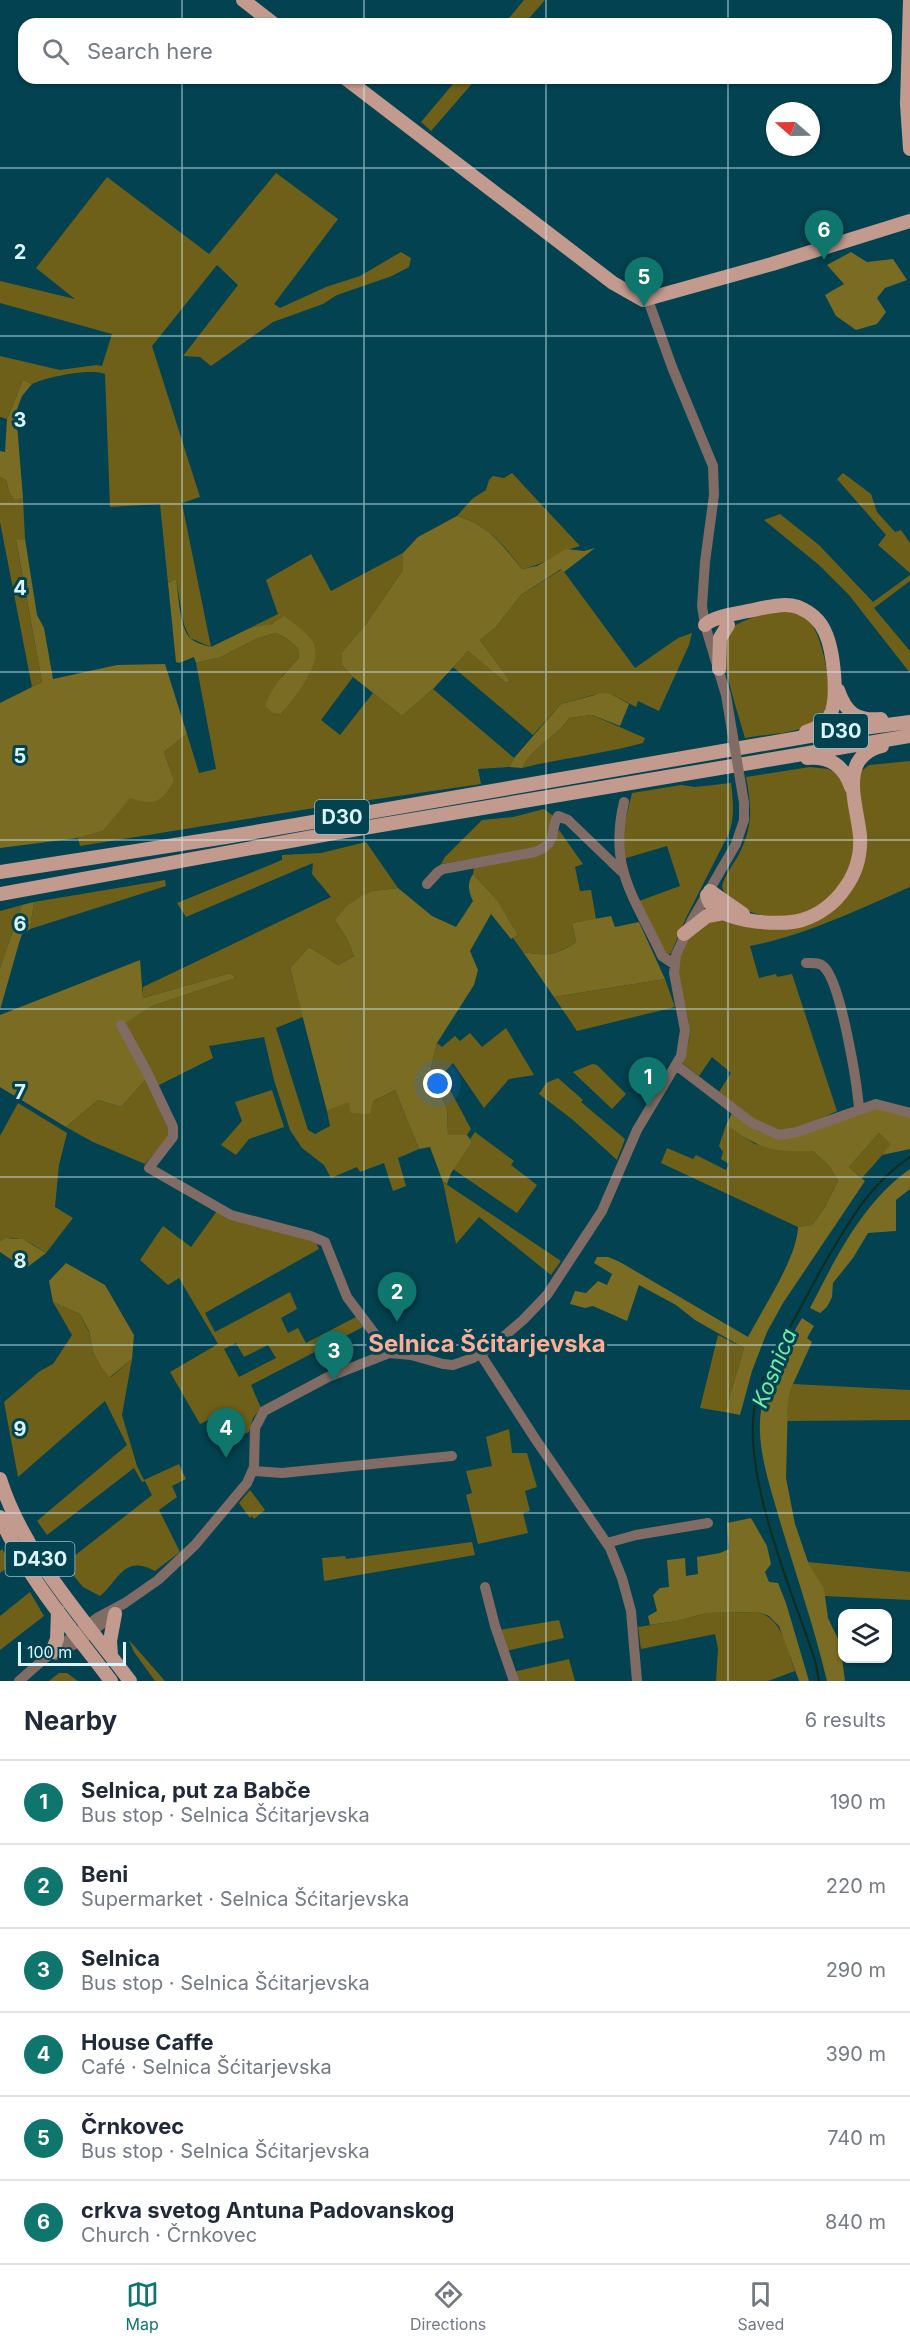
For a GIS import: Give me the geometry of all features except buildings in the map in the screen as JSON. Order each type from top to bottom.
[{"type":"main road","points":[[243,0],[266,18]]},
{"type":"main road","points":[[910,0],[907,104],[910,149]]},
{"type":"main road","points":[[353,84],[613,283],[638,298],[648,300],[904,223],[910,212]]},
{"type":"main road","points":[[705,625],[711,620],[761,609],[792,606],[814,617],[828,638],[834,680],[833,710],[824,723],[815,729],[785,737],[773,744]]},
{"type":"main road","points":[[705,625],[716,629],[728,626],[761,609]]},
{"type":"main road","points":[[719,669],[720,638],[728,626]]},
{"type":"main road","points":[[834,680],[842,703],[855,716],[872,720],[895,718],[910,721]]},
{"type":"main road","name":"D30","points":[[0,872],[226,837],[833,732],[910,721]]},
{"type":"main road","points":[[853,792],[855,769],[863,755],[872,749],[910,736]]},
{"type":"main road","name":"D30","points":[[0,894],[312,836],[910,736]]},
{"type":"main road","points":[[708,893],[712,906],[724,913],[769,924],[800,921],[821,912],[841,894],[851,879],[859,851],[860,836],[853,792],[846,774],[833,762],[819,758],[781,757]]},
{"type":"main road","points":[[708,893],[749,919]]},
{"type":"main road","points":[[684,934],[706,916],[724,913]]},
{"type":"main road","name":"D430","points":[[0,1479],[17,1522],[32,1548],[130,1681]]},
{"type":"main road","name":"D430","points":[[0,1517],[17,1552],[111,1681]]},
{"type":"main road","points":[[52,1652],[59,1625],[58,1611]]},
{"type":"main road","points":[[112,1657],[110,1641],[115,1614]]},
{"type":"street","points":[[38,1665],[171,1570],[235,1499],[248,1483],[253,1471],[253,1435],[256,1423],[264,1411],[344,1370],[389,1353],[453,1365],[481,1354],[535,1309],[563,1273],[602,1210],[637,1130],[681,1056],[685,1030],[675,983],[674,964],[684,934],[736,844],[744,820],[744,803],[719,669],[705,625],[702,594],[714,495],[713,466],[672,367],[648,300]]},
{"type":"street","points":[[624,802],[619,842],[622,872],[662,956],[674,964]]},
{"type":"street","points":[[427,884],[443,869],[535,852],[544,848],[553,836],[558,816],[568,820],[622,872]]},
{"type":"street","points":[[806,963],[819,963],[825,967],[837,995],[845,1022],[859,1108]]},
{"type":"street","points":[[121,1025],[147,1072],[173,1127],[173,1137],[150,1168],[231,1215],[311,1236],[325,1242],[347,1297],[389,1353]]},
{"type":"street","points":[[676,1065],[752,1123],[780,1135],[797,1132],[859,1108],[876,1104],[910,1113]]},
{"type":"street","points":[[481,1354],[536,1440],[607,1543],[619,1570],[631,1611],[637,1681]]},
{"type":"street","points":[[253,1471],[282,1473],[452,1455]]},
{"type":"street","points":[[607,1543],[636,1535],[708,1523]]},
{"type":"street","points":[[485,1587],[495,1626],[514,1681]]},
{"type":"street","points":[[90,1628],[115,1614],[125,1603]]},
{"type":"street","points":[[19,1681],[52,1652],[78,1637]]},
{"type":"shaded area","points":[[524,0],[545,0],[529,18],[509,18]]},
{"type":"shaded area","points":[[453,84],[472,84],[431,131],[421,122]]},
{"type":"shaded area","points":[[276,173],[338,219],[274,304],[280,308],[326,287],[360,276],[401,252],[411,258],[409,267],[392,276],[337,295],[323,304],[273,322],[211,366],[200,357],[183,356],[238,285],[217,265],[152,346],[200,497],[182,503],[211,647],[190,638],[184,625],[176,579],[168,583],[160,504],[110,507],[105,374],[89,372],[68,374],[32,384],[23,380],[7,419],[0,417],[0,356],[60,370],[102,366],[112,334],[0,303],[0,281],[75,299],[36,268],[107,177],[209,254]]},
{"type":"shaded area","points":[[851,252],[867,262],[893,259],[907,280],[885,288],[877,298],[886,312],[877,324],[856,330],[836,316],[825,295],[844,284],[827,265]]},
{"type":"shaded area","points":[[23,380],[32,384],[22,396],[16,412],[23,498],[15,500],[9,492],[6,480],[0,477],[0,451],[5,452],[7,419]]},
{"type":"shaded area","points":[[512,473],[580,546],[537,565],[522,569],[494,536],[477,524],[457,516],[472,499],[486,490],[493,476],[504,478]]},
{"type":"shaded area","points":[[843,473],[871,494],[877,512],[895,532],[901,530],[910,543],[910,573],[878,545],[886,535],[837,479]]},
{"type":"shaded area","points":[[0,477],[6,480],[9,492],[15,499],[23,498],[25,539],[16,541],[42,682],[32,687],[0,522]]},
{"type":"shaded area","points":[[780,514],[819,545],[873,602],[910,575],[910,581],[874,608],[910,651],[910,673],[849,595],[819,565],[764,520]]},
{"type":"shaded area","points":[[457,516],[486,530],[522,569],[537,566],[566,549],[584,551],[595,548],[564,572],[561,569],[521,595],[496,627],[480,640],[510,681],[506,683],[468,651],[433,689],[402,716],[353,677],[342,665],[342,652],[366,624],[403,570],[403,553],[418,537]]},
{"type":"shaded area","points":[[25,539],[37,615],[44,628],[53,679],[117,665],[165,664],[187,734],[164,752],[174,780],[161,798],[145,802],[130,798],[103,831],[78,838],[0,848],[0,703],[42,682],[16,540]]},
{"type":"shaded area","points":[[403,553],[403,570],[366,624],[342,652],[342,665],[353,677],[321,720],[340,735],[373,693],[402,716],[433,689],[514,758],[509,767],[478,769],[481,784],[80,846],[78,838],[103,831],[130,797],[174,780],[164,752],[187,734],[199,773],[216,769],[196,663],[221,657],[258,638],[276,633],[286,638],[298,648],[299,658],[282,676],[281,714],[309,675],[315,651],[278,622],[259,628],[250,628],[278,614],[266,580],[311,554],[331,591]]},
{"type":"shaded area","points":[[562,569],[635,668],[678,638],[692,633],[689,645],[659,711],[638,701],[636,707],[611,694],[593,695],[561,704],[533,735],[453,667],[468,651],[506,683],[510,681],[480,640],[496,627],[521,595]]},
{"type":"shaded area","points":[[176,579],[183,624],[189,637],[196,642],[211,647],[250,628],[272,624],[284,616],[310,638],[316,651],[315,660],[300,690],[281,714],[272,712],[265,706],[275,686],[299,658],[298,648],[276,633],[258,638],[221,657],[196,663],[194,657],[176,662],[168,583]]},
{"type":"shaded area","points":[[779,611],[799,614],[814,627],[825,659],[828,701],[822,714],[813,724],[789,732],[745,738],[724,657],[725,636],[741,622]]},
{"type":"shaded area","points":[[602,693],[611,694],[629,704],[620,726],[592,715],[569,718],[532,754],[522,768],[509,767],[514,758],[561,704]]},
{"type":"shaded area","points":[[592,715],[645,738],[643,743],[522,768],[532,754],[569,718]]},
{"type":"shaded area","points":[[910,761],[910,887],[811,929],[750,946],[759,978],[776,974],[777,977],[792,974],[837,1111],[797,1129],[783,1131],[767,1127],[719,1092],[731,1073],[712,1057],[699,1076],[682,1063],[688,1045],[689,1031],[678,971],[682,949],[689,936],[712,917],[785,928],[850,890],[858,768],[863,770],[869,765]]},
{"type":"shaded area","points":[[810,767],[828,769],[845,777],[856,843],[850,870],[831,896],[814,910],[783,918],[765,916],[746,910],[725,894],[722,886],[743,846],[749,827],[750,808],[746,777]]},
{"type":"shaded area","points":[[731,783],[733,814],[729,833],[669,954],[664,952],[639,901],[680,886],[667,846],[623,859],[624,826],[632,793],[681,785],[695,787]]},
{"type":"shaded area","points":[[544,809],[552,815],[552,830],[540,847],[441,864],[445,857],[482,820],[513,817]]},
{"type":"shaded area","points":[[559,830],[583,864],[575,867],[580,891],[591,890],[596,919],[572,923],[576,942],[562,950],[545,954],[523,952],[513,938],[518,935],[498,901],[473,874],[474,867],[544,852],[555,844]]},
{"type":"shaded area","points":[[366,842],[398,888],[373,891],[335,920],[354,956],[338,965],[309,947],[290,968],[303,1017],[276,1028],[308,1130],[315,1134],[330,1126],[327,1111],[350,1101],[373,1101],[395,1090],[419,1149],[398,1158],[406,1186],[393,1191],[384,1163],[360,1172],[357,1167],[331,1178],[324,1165],[302,1148],[290,1130],[274,1080],[264,1037],[209,1046],[213,1058],[157,1086],[125,1023],[152,1006],[236,978],[230,973],[143,998],[143,987],[331,897],[312,874],[313,863],[186,917],[177,903],[282,860],[282,855],[321,853]]},
{"type":"shaded area","points":[[473,874],[498,901],[518,935],[511,939],[491,914],[470,951],[478,970],[474,985],[437,1043],[431,1067],[447,1110],[448,1135],[467,1135],[472,1142],[451,1173],[447,1184],[443,1182],[430,1147],[419,1149],[395,1090],[373,1101],[370,1114],[351,1113],[349,1102],[327,1111],[290,968],[309,947],[338,965],[354,956],[335,920],[348,905],[373,891],[398,888],[432,916],[456,927],[473,901],[469,887]]},
{"type":"shaded area","points":[[165,880],[166,886],[30,929],[34,902]]},
{"type":"shaded area","points":[[34,902],[30,929],[22,934],[0,1010],[0,968],[22,905]]},
{"type":"shaded area","points":[[22,905],[0,968],[0,911]]},
{"type":"shaded area","points":[[611,916],[615,927],[639,922],[665,979],[554,997],[523,952],[545,954],[562,950],[576,942],[572,923]]},
{"type":"shaded area","points":[[140,960],[143,998],[230,973],[236,978],[152,1006],[118,1028],[146,1079],[121,1107],[98,1100],[66,1127],[0,1087],[0,1015]]},
{"type":"shaded area","points":[[665,979],[675,1007],[577,1031],[554,997]]},
{"type":"shaded area","points":[[506,1028],[534,1075],[509,1079],[484,1108],[453,1063],[442,1075],[471,1129],[467,1135],[448,1135],[447,1110],[431,1067],[437,1043],[442,1047],[455,1036],[460,1041],[470,1033],[482,1047]]},
{"type":"shaded area","points":[[592,1064],[597,1065],[626,1094],[612,1109],[573,1072]]},
{"type":"shaded area","points":[[558,1078],[583,1100],[581,1102],[625,1139],[617,1160],[573,1120],[539,1094],[546,1083]]},
{"type":"shaded area","points":[[146,1079],[169,1130],[169,1136],[145,1164],[93,1142],[66,1127],[98,1100],[121,1107]]},
{"type":"shaded area","points":[[272,1090],[284,1127],[249,1139],[236,1155],[221,1145],[242,1121],[235,1102]]},
{"type":"shaded area","points":[[18,1103],[67,1133],[59,1165],[55,1207],[73,1218],[46,1253],[18,1238],[0,1241],[0,1136]]},
{"type":"shaded area","points":[[874,1107],[910,1117],[910,1149],[882,1155],[891,1144],[879,1133],[849,1167],[865,1181],[783,1303],[767,1332],[752,1371],[740,1415],[725,1412],[744,1348],[695,1320],[676,1305],[639,1285],[627,1321],[593,1306],[585,1308],[570,1304],[575,1291],[586,1293],[598,1281],[607,1285],[612,1274],[594,1263],[597,1257],[608,1257],[748,1337],[786,1268],[798,1227],[812,1225],[825,1207],[838,1181],[829,1166],[813,1151],[776,1150],[757,1144],[738,1133],[726,1125],[732,1113],[758,1131],[778,1139]]},
{"type":"shaded area","points":[[726,1125],[755,1144],[813,1151],[829,1166],[838,1181],[825,1207],[812,1225],[798,1227],[661,1163],[667,1148],[693,1159],[696,1155],[726,1170],[729,1164],[721,1159],[723,1152],[719,1146]]},
{"type":"shaded area","points":[[475,1132],[514,1161],[511,1165],[537,1185],[517,1213],[453,1169],[472,1142],[470,1139]]},
{"type":"shaded area","points":[[879,1133],[892,1144],[862,1178],[849,1167]]},
{"type":"shaded area","points":[[910,1169],[910,1189],[896,1200],[896,1231],[868,1233],[853,1258],[833,1283],[832,1297],[827,1307],[820,1313],[810,1308],[841,1250],[864,1214],[893,1183]]},
{"type":"shaded area","points":[[443,1182],[561,1261],[551,1275],[479,1217],[456,1244]]},
{"type":"shaded area","points":[[217,1211],[315,1240],[319,1249],[205,1313],[215,1332],[290,1292],[297,1309],[281,1318],[288,1333],[298,1328],[306,1343],[356,1317],[363,1327],[251,1385],[261,1408],[253,1418],[249,1432],[244,1434],[231,1409],[200,1424],[170,1372],[218,1344],[179,1278],[168,1285],[140,1260],[163,1226],[191,1247]],"holes":[[[236,1343],[244,1357],[268,1345],[276,1358],[239,1377],[224,1349]]]},
{"type":"shaded area","points":[[6,1238],[23,1239],[46,1253],[25,1269],[0,1252],[0,1241]]},
{"type":"shaded area","points":[[66,1263],[105,1285],[134,1335],[132,1359],[110,1377],[102,1369],[93,1352],[89,1331],[80,1314],[53,1302],[49,1281]]},
{"type":"shaded area","points":[[53,1302],[80,1314],[89,1332],[93,1352],[102,1369],[111,1377],[132,1359],[122,1415],[137,1466],[144,1480],[179,1464],[186,1479],[172,1486],[177,1497],[159,1510],[180,1552],[155,1571],[136,1565],[129,1567],[100,1596],[83,1587],[64,1564],[152,1495],[145,1481],[142,1482],[134,1468],[47,1535],[37,1521],[127,1445],[105,1401],[18,1477],[4,1402],[40,1371],[53,1364],[72,1335]]},
{"type":"shaded area","points":[[802,1318],[814,1326],[807,1338],[812,1342],[788,1400],[786,1478],[795,1524],[808,1562],[824,1589],[828,1618],[838,1639],[838,1663],[843,1663],[845,1681],[827,1681],[764,1460],[760,1415],[766,1390]]},
{"type":"shaded area","points":[[718,1335],[744,1348],[725,1412],[700,1408]]},
{"type":"shaded area","points":[[793,1384],[910,1390],[910,1420],[787,1421],[788,1400]]},
{"type":"shaded area","points":[[509,1429],[512,1453],[527,1453],[537,1487],[525,1491],[530,1511],[523,1513],[528,1533],[478,1544],[466,1495],[472,1493],[466,1471],[492,1466],[486,1437]]},
{"type":"shaded area","points":[[250,1490],[265,1510],[254,1519],[252,1516],[250,1518],[239,1503]]},
{"type":"shaded area","points":[[751,1518],[767,1546],[771,1564],[765,1572],[769,1582],[778,1583],[809,1681],[799,1681],[779,1626],[769,1616],[759,1612],[707,1613],[650,1625],[648,1616],[657,1611],[653,1595],[660,1588],[669,1587],[667,1560],[685,1558],[686,1576],[698,1574],[697,1557],[729,1549],[727,1523]]},
{"type":"shaded area","points":[[472,1542],[475,1555],[324,1581],[322,1558],[345,1556],[346,1559]]},
{"type":"shaded area","points":[[2,1549],[12,1564],[0,1573],[0,1551]]},
{"type":"shaded area","points":[[808,1562],[910,1572],[910,1600],[824,1596],[823,1589]]},
{"type":"shaded area","points":[[30,1592],[44,1616],[0,1650],[0,1616]]},
{"type":"shaded area","points":[[759,1612],[767,1616],[779,1629],[795,1671],[768,1681],[716,1681],[718,1649],[715,1634],[641,1649],[638,1627],[677,1621],[707,1613]]},
{"type":"shaded area","points":[[559,1620],[564,1638],[506,1651],[499,1630]]},
{"type":"shaded area","points":[[129,1640],[165,1681],[155,1681],[134,1652]]},
{"type":"shaded area","points":[[569,1659],[575,1681],[517,1681],[513,1672]]},
{"type":"shaded area","points":[[59,1673],[67,1673],[78,1681],[49,1681]]},
{"type":"waterway","name":"Kosnica","points":[[819,1681],[815,1660],[782,1566],[761,1495],[755,1460],[753,1428],[756,1400],[774,1356],[850,1221],[882,1180],[910,1157]]},
{"type":"place","name":"crkva svetog Antuna Padovanskog","points":[[824,260]]},
{"type":"place","name":"Črnkovec","points":[[644,307]]},
{"type":"place","name":"Selnica, put za Babče","points":[[648,1107]]},
{"type":"place","name":"Beni","points":[[397,1322]]},
{"type":"place","name":"Selnica","points":[[334,1381]]},
{"type":"place","name":"House Caffe","points":[[226,1458]]},
{"type":"district","name":"Selnica Šćitarjevska","points":[[487,1344]]}]
